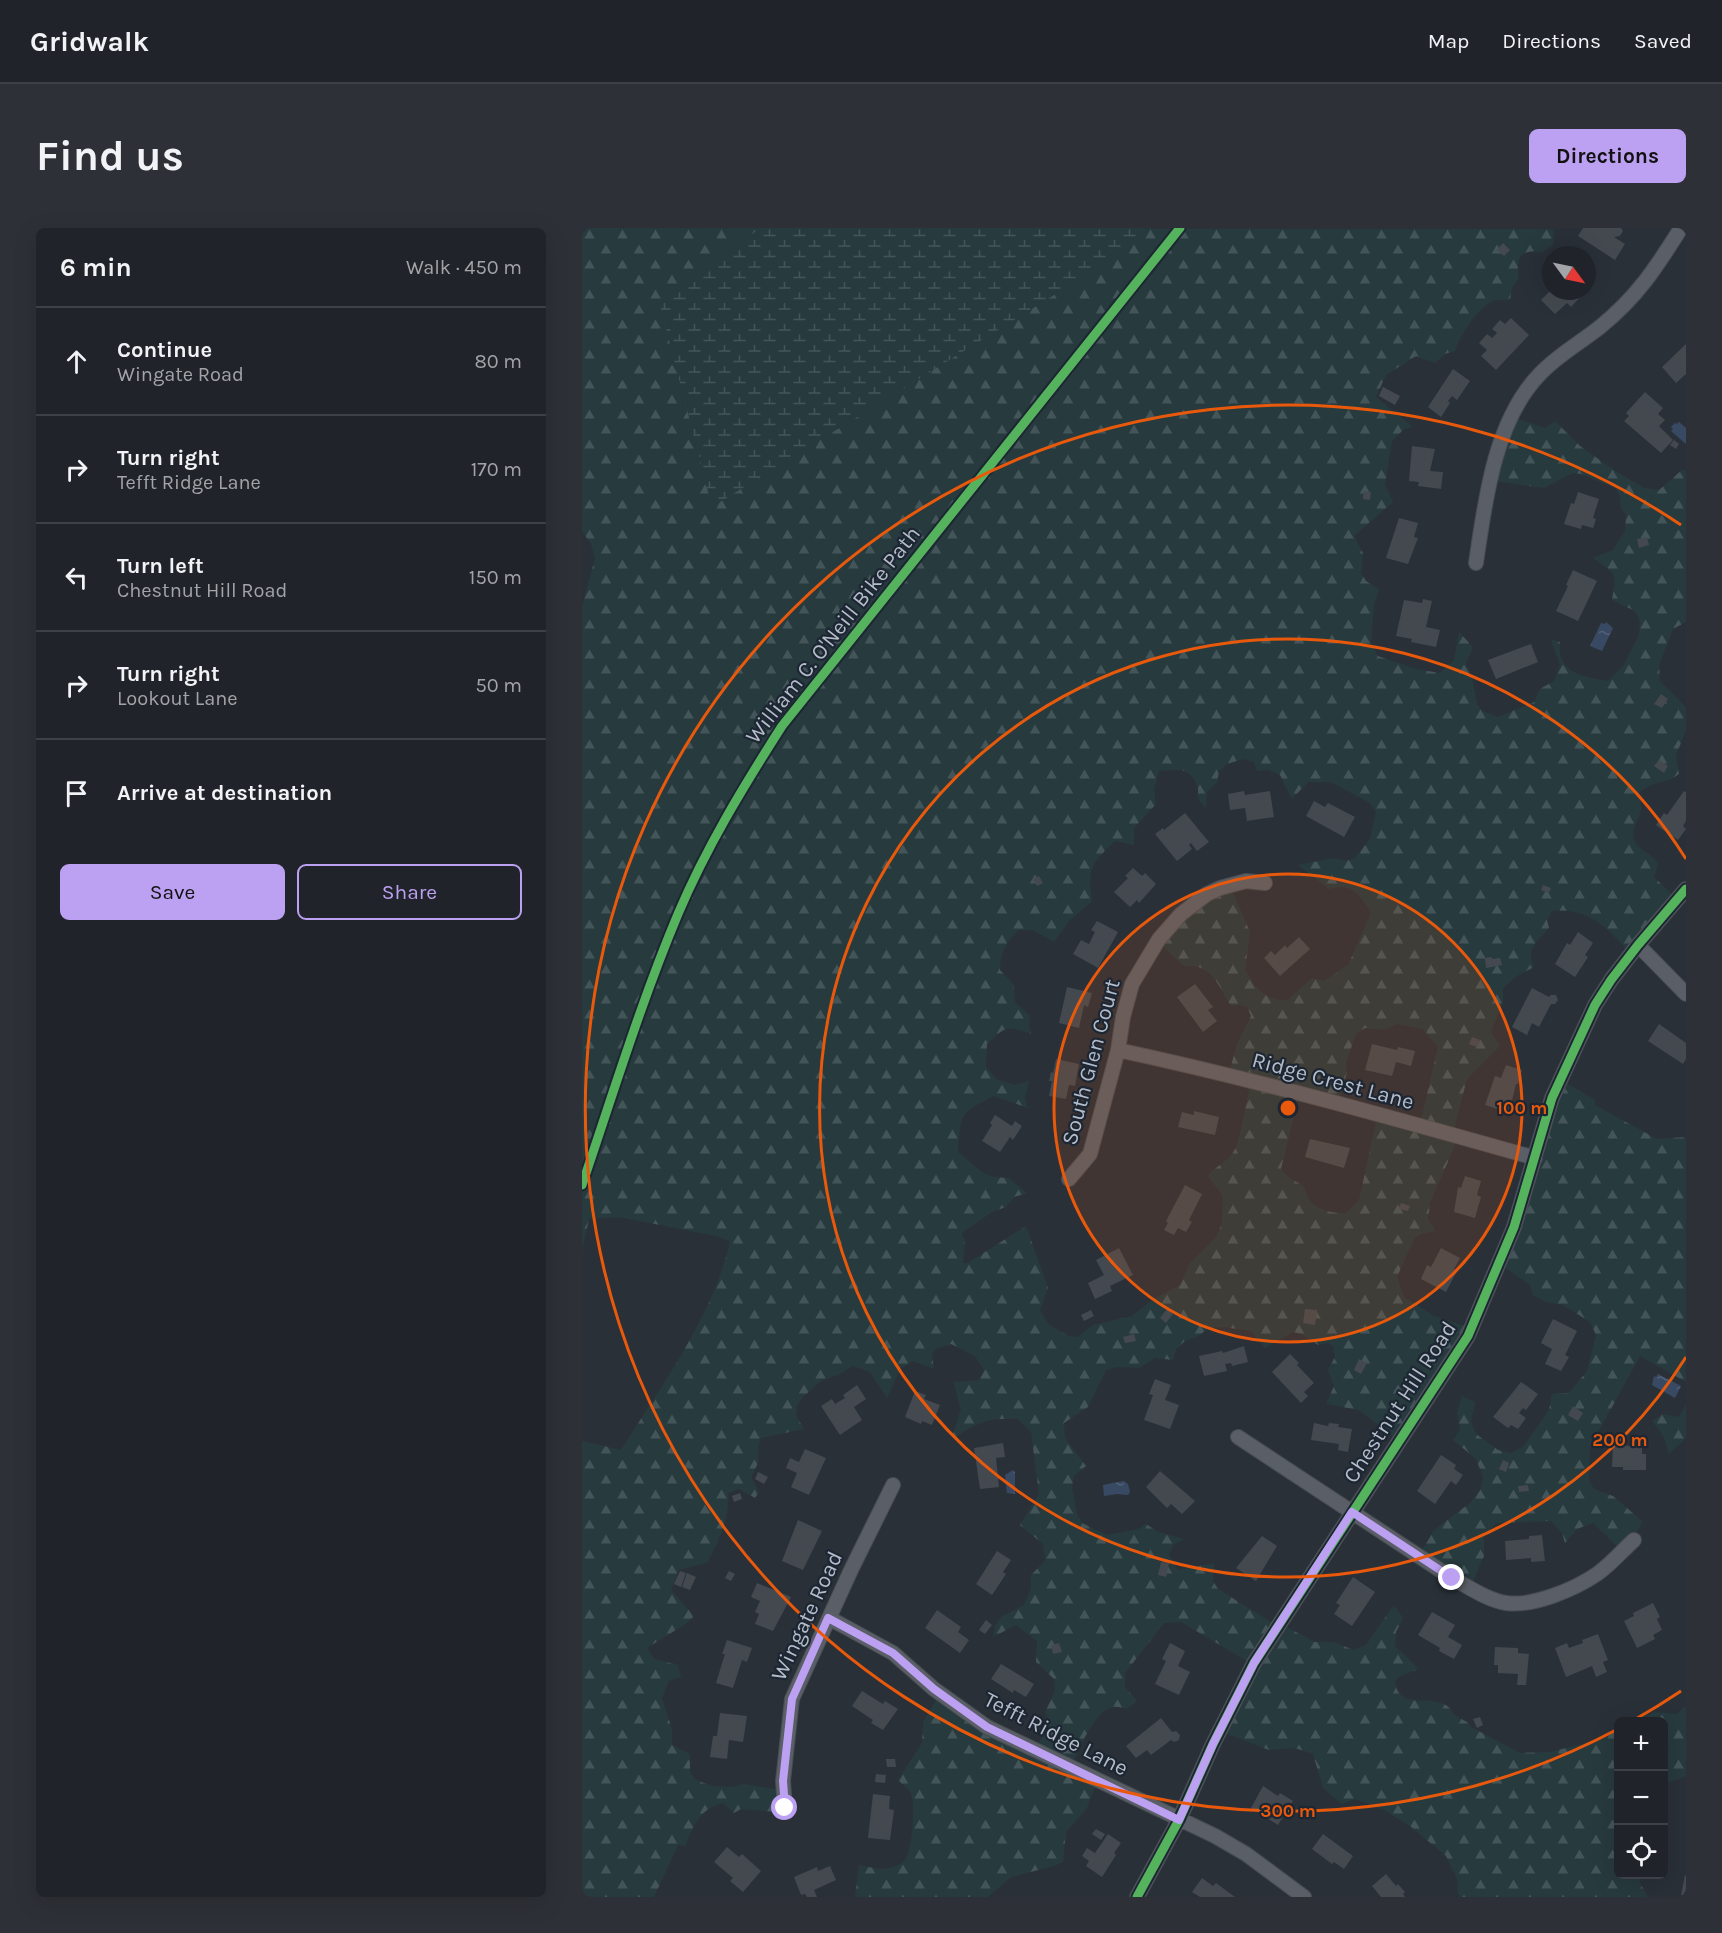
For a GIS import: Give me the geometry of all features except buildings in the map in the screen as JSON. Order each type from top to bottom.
[{"type":"street","points":[[1476,563],[1486,489],[1510,419],[1523,395],[1538,375],[1550,364],[1601,326],[1635,295],[1652,274],[1681,228]]},
{"type":"street","name":"South Glen Court","points":[[1069,1179],[1090,1155],[1118,1050],[1123,1017],[1132,984],[1149,954],[1169,926],[1194,903],[1220,888],[1246,881],[1265,884]]},
{"type":"street","name":"Chestnut Hill Road","points":[[1137,1897],[1179,1820],[1213,1744],[1254,1663],[1468,1336],[1514,1227],[1552,1098],[1588,1016],[1611,980],[1638,945],[1686,889]]},
{"type":"street","points":[[1638,945],[1686,994]]},
{"type":"street","name":"Ridge Crest Lane","points":[[1118,1050],[1202,1068],[1535,1158]]},
{"type":"street","points":[[1238,1437],[1452,1578],[1484,1596],[1507,1603],[1538,1600],[1575,1587],[1598,1574],[1634,1540]]},
{"type":"street","name":"Wingate Road","points":[[785,1808],[783,1781],[792,1699],[828,1618],[893,1485]]},
{"type":"street","name":"Tefft Ridge Lane","points":[[828,1618],[893,1653],[934,1689],[987,1727],[1215,1836],[1246,1854],[1304,1897]]},
{"type":"green space","points":[[582,228],[1554,229],[1553,245],[1542,246],[1542,252],[1528,252],[1521,256],[1518,265],[1519,278],[1512,288],[1510,300],[1493,301],[1480,310],[1465,331],[1455,351],[1445,354],[1435,363],[1416,356],[1386,375],[1376,397],[1413,427],[1404,429],[1392,441],[1385,485],[1393,502],[1354,536],[1363,553],[1361,573],[1366,581],[1379,589],[1374,604],[1371,642],[1378,656],[1416,669],[1440,673],[1454,660],[1459,632],[1473,647],[1466,663],[1472,677],[1477,704],[1482,711],[1498,717],[1534,702],[1540,689],[1554,681],[1560,665],[1551,639],[1560,642],[1562,661],[1573,672],[1589,678],[1608,681],[1624,665],[1639,635],[1640,621],[1635,611],[1612,600],[1613,574],[1593,558],[1613,550],[1625,531],[1626,515],[1621,508],[1620,496],[1615,488],[1573,473],[1544,488],[1495,481],[1515,418],[1545,428],[1555,421],[1580,446],[1644,488],[1659,490],[1682,470],[1686,471],[1686,622],[1673,629],[1659,665],[1660,681],[1686,707],[1686,731],[1676,755],[1679,774],[1639,793],[1641,811],[1633,833],[1637,845],[1658,864],[1654,877],[1677,899],[1632,955],[1598,922],[1577,913],[1552,911],[1547,920],[1549,928],[1532,950],[1534,967],[1517,976],[1503,988],[1503,1001],[1491,1032],[1500,1046],[1467,1079],[1453,1133],[1457,1141],[1430,1203],[1428,1220],[1436,1231],[1421,1234],[1414,1239],[1397,1277],[1404,1297],[1434,1316],[1468,1327],[1395,1438],[1359,1410],[1326,1404],[1334,1386],[1328,1370],[1335,1357],[1333,1346],[1328,1343],[1318,1345],[1302,1334],[1293,1332],[1265,1348],[1251,1331],[1223,1327],[1209,1328],[1197,1337],[1185,1341],[1176,1349],[1173,1360],[1155,1358],[1139,1368],[1117,1367],[1106,1370],[1088,1407],[1064,1423],[1065,1438],[1086,1466],[1074,1476],[1072,1487],[1077,1514],[1082,1523],[1107,1535],[1138,1529],[1146,1524],[1158,1532],[1184,1539],[1173,1545],[1169,1555],[1178,1570],[1214,1563],[1213,1581],[1218,1589],[1271,1622],[1277,1622],[1315,1642],[1333,1642],[1354,1650],[1366,1645],[1394,1605],[1403,1618],[1396,1632],[1395,1646],[1419,1669],[1400,1676],[1395,1681],[1397,1690],[1402,1696],[1407,1699],[1446,1705],[1471,1727],[1520,1753],[1550,1752],[1590,1742],[1614,1731],[1614,1879],[1639,1879],[1648,1897],[1460,1897],[1457,1879],[1446,1856],[1410,1826],[1384,1810],[1355,1799],[1342,1804],[1323,1788],[1313,1754],[1295,1748],[1269,1750],[1218,1730],[1247,1661],[1181,1622],[1164,1623],[1125,1673],[1125,1687],[1137,1701],[1127,1709],[1115,1707],[1106,1710],[1093,1723],[1082,1742],[1071,1768],[1097,1781],[1087,1808],[1066,1832],[1063,1862],[1011,1877],[988,1897],[855,1897],[859,1865],[888,1868],[899,1865],[907,1857],[913,1808],[909,1790],[898,1780],[922,1743],[923,1722],[938,1696],[1036,1750],[1049,1720],[1045,1712],[1055,1691],[1054,1679],[1036,1662],[1037,1641],[1016,1625],[993,1637],[995,1626],[1001,1617],[1024,1605],[1031,1589],[1031,1575],[1045,1561],[1043,1544],[1020,1525],[1039,1494],[1031,1432],[1018,1419],[1009,1419],[979,1424],[956,1437],[953,1434],[961,1409],[953,1382],[979,1380],[984,1370],[975,1356],[951,1344],[935,1349],[932,1355],[934,1369],[913,1361],[901,1368],[887,1398],[870,1372],[853,1366],[838,1375],[822,1380],[802,1398],[797,1406],[796,1415],[804,1429],[761,1438],[758,1463],[751,1477],[759,1492],[755,1498],[739,1489],[728,1493],[725,1521],[707,1563],[679,1570],[671,1590],[694,1616],[687,1623],[647,1648],[654,1659],[678,1665],[681,1677],[669,1681],[662,1698],[672,1729],[672,1745],[690,1754],[690,1772],[696,1780],[712,1786],[733,1787],[744,1784],[780,1790],[780,1811],[741,1809],[734,1813],[723,1803],[715,1806],[698,1819],[685,1846],[678,1845],[654,1897],[582,1897],[582,1441],[621,1450],[699,1323],[712,1296],[730,1241],[716,1236],[619,1217],[589,1219],[582,1251],[582,607],[595,558],[591,544],[582,531]],"holes":[[[1243,759],[1254,762],[1257,771],[1268,770],[1280,775],[1292,799],[1308,782],[1331,782],[1370,803],[1376,812],[1370,839],[1355,858],[1346,861],[1334,858],[1298,865],[1329,889],[1350,889],[1359,895],[1371,913],[1348,965],[1324,981],[1312,978],[1288,1000],[1267,996],[1253,983],[1245,970],[1250,932],[1231,888],[1194,906],[1160,943],[1184,966],[1201,968],[1207,972],[1213,977],[1231,1006],[1247,1007],[1251,1016],[1237,1044],[1229,1073],[1251,1083],[1240,1135],[1232,1153],[1208,1176],[1223,1196],[1222,1223],[1216,1237],[1190,1263],[1180,1285],[1155,1298],[1132,1316],[1093,1325],[1077,1337],[1069,1336],[1048,1324],[1040,1310],[1048,1288],[1026,1226],[968,1263],[963,1263],[965,1240],[962,1233],[992,1212],[1006,1207],[1014,1197],[1027,1193],[1008,1178],[993,1177],[982,1172],[958,1152],[961,1122],[968,1111],[974,1107],[994,1096],[1028,1108],[1025,1099],[1029,1081],[1015,1085],[996,1079],[986,1066],[987,1044],[998,1034],[1011,1028],[1031,1034],[1030,1016],[1015,1002],[1014,985],[1000,970],[1001,958],[1007,943],[1019,930],[1033,930],[1054,942],[1070,920],[1092,901],[1090,881],[1096,861],[1115,841],[1134,845],[1134,828],[1156,804],[1154,789],[1159,771],[1180,770],[1189,774],[1198,787],[1199,800],[1206,808],[1207,792],[1217,782],[1219,771],[1227,764]],[[1397,1024],[1423,1029],[1438,1047],[1420,1124],[1377,1117],[1359,1200],[1346,1213],[1319,1208],[1309,1200],[1304,1186],[1288,1177],[1281,1169],[1298,1100],[1338,1104],[1347,1072],[1346,1062],[1356,1034],[1365,1028],[1385,1030]]]},
{"type":"green space","points":[[760,228],[1143,228],[1122,253],[712,507],[660,305]]},
{"type":"green space","points":[[1563,1081],[1595,1100],[1595,1105],[1657,1139],[1686,1137],[1686,1382],[1640,1356],[1590,1447],[1589,1480],[1594,1489],[1613,1496],[1642,1521],[1639,1529],[1629,1540],[1619,1548],[1593,1523],[1577,1529],[1565,1543],[1562,1533],[1551,1521],[1497,1523],[1484,1535],[1484,1556],[1470,1588],[1419,1556],[1434,1530],[1470,1503],[1480,1490],[1483,1477],[1476,1459],[1453,1440],[1460,1430],[1457,1412],[1462,1396],[1475,1402],[1471,1422],[1476,1434],[1498,1450],[1510,1453],[1523,1447],[1549,1410],[1552,1394],[1569,1393],[1587,1371],[1596,1335],[1590,1322],[1563,1305],[1546,1302],[1533,1295],[1530,1285],[1503,1266]]},
{"type":"green space","points":[[1686,1404],[1686,1438],[1669,1454],[1664,1437],[1652,1421],[1663,1414],[1679,1417]]},
{"type":"green space","points":[[1686,1706],[1686,1776],[1668,1783],[1668,1717],[1643,1717],[1655,1712],[1677,1714]]},
{"type":"water","points":[[1679,422],[1686,428],[1686,444],[1671,431],[1673,429],[1671,427]]},
{"type":"water","points":[[1606,622],[1613,628],[1602,651],[1590,646],[1601,623]]},
{"type":"water","points":[[1658,1374],[1681,1386],[1675,1398],[1652,1385],[1654,1376]]},
{"type":"water","points":[[1013,1470],[1015,1472],[1015,1494],[1007,1493],[1005,1475]]},
{"type":"water","points":[[1124,1481],[1128,1484],[1130,1492],[1128,1495],[1104,1496],[1103,1485]]},
{"type":"cycle path","name":"William C. O'Neill Bike Path","points":[[582,1185],[640,1014],[678,914],[713,842],[767,749],[782,726],[1180,228]]},
{"type":"cycle path","points":[[1137,1897],[1179,1820],[1213,1744],[1254,1663],[1468,1336],[1514,1227],[1552,1098],[1595,1005],[1638,945],[1686,889]]},
{"type":"route","points":[[785,1808],[783,1781],[792,1699],[828,1618],[893,1653],[934,1689],[987,1727],[1179,1820],[1213,1744],[1254,1663],[1352,1512],[1452,1578]]}]
